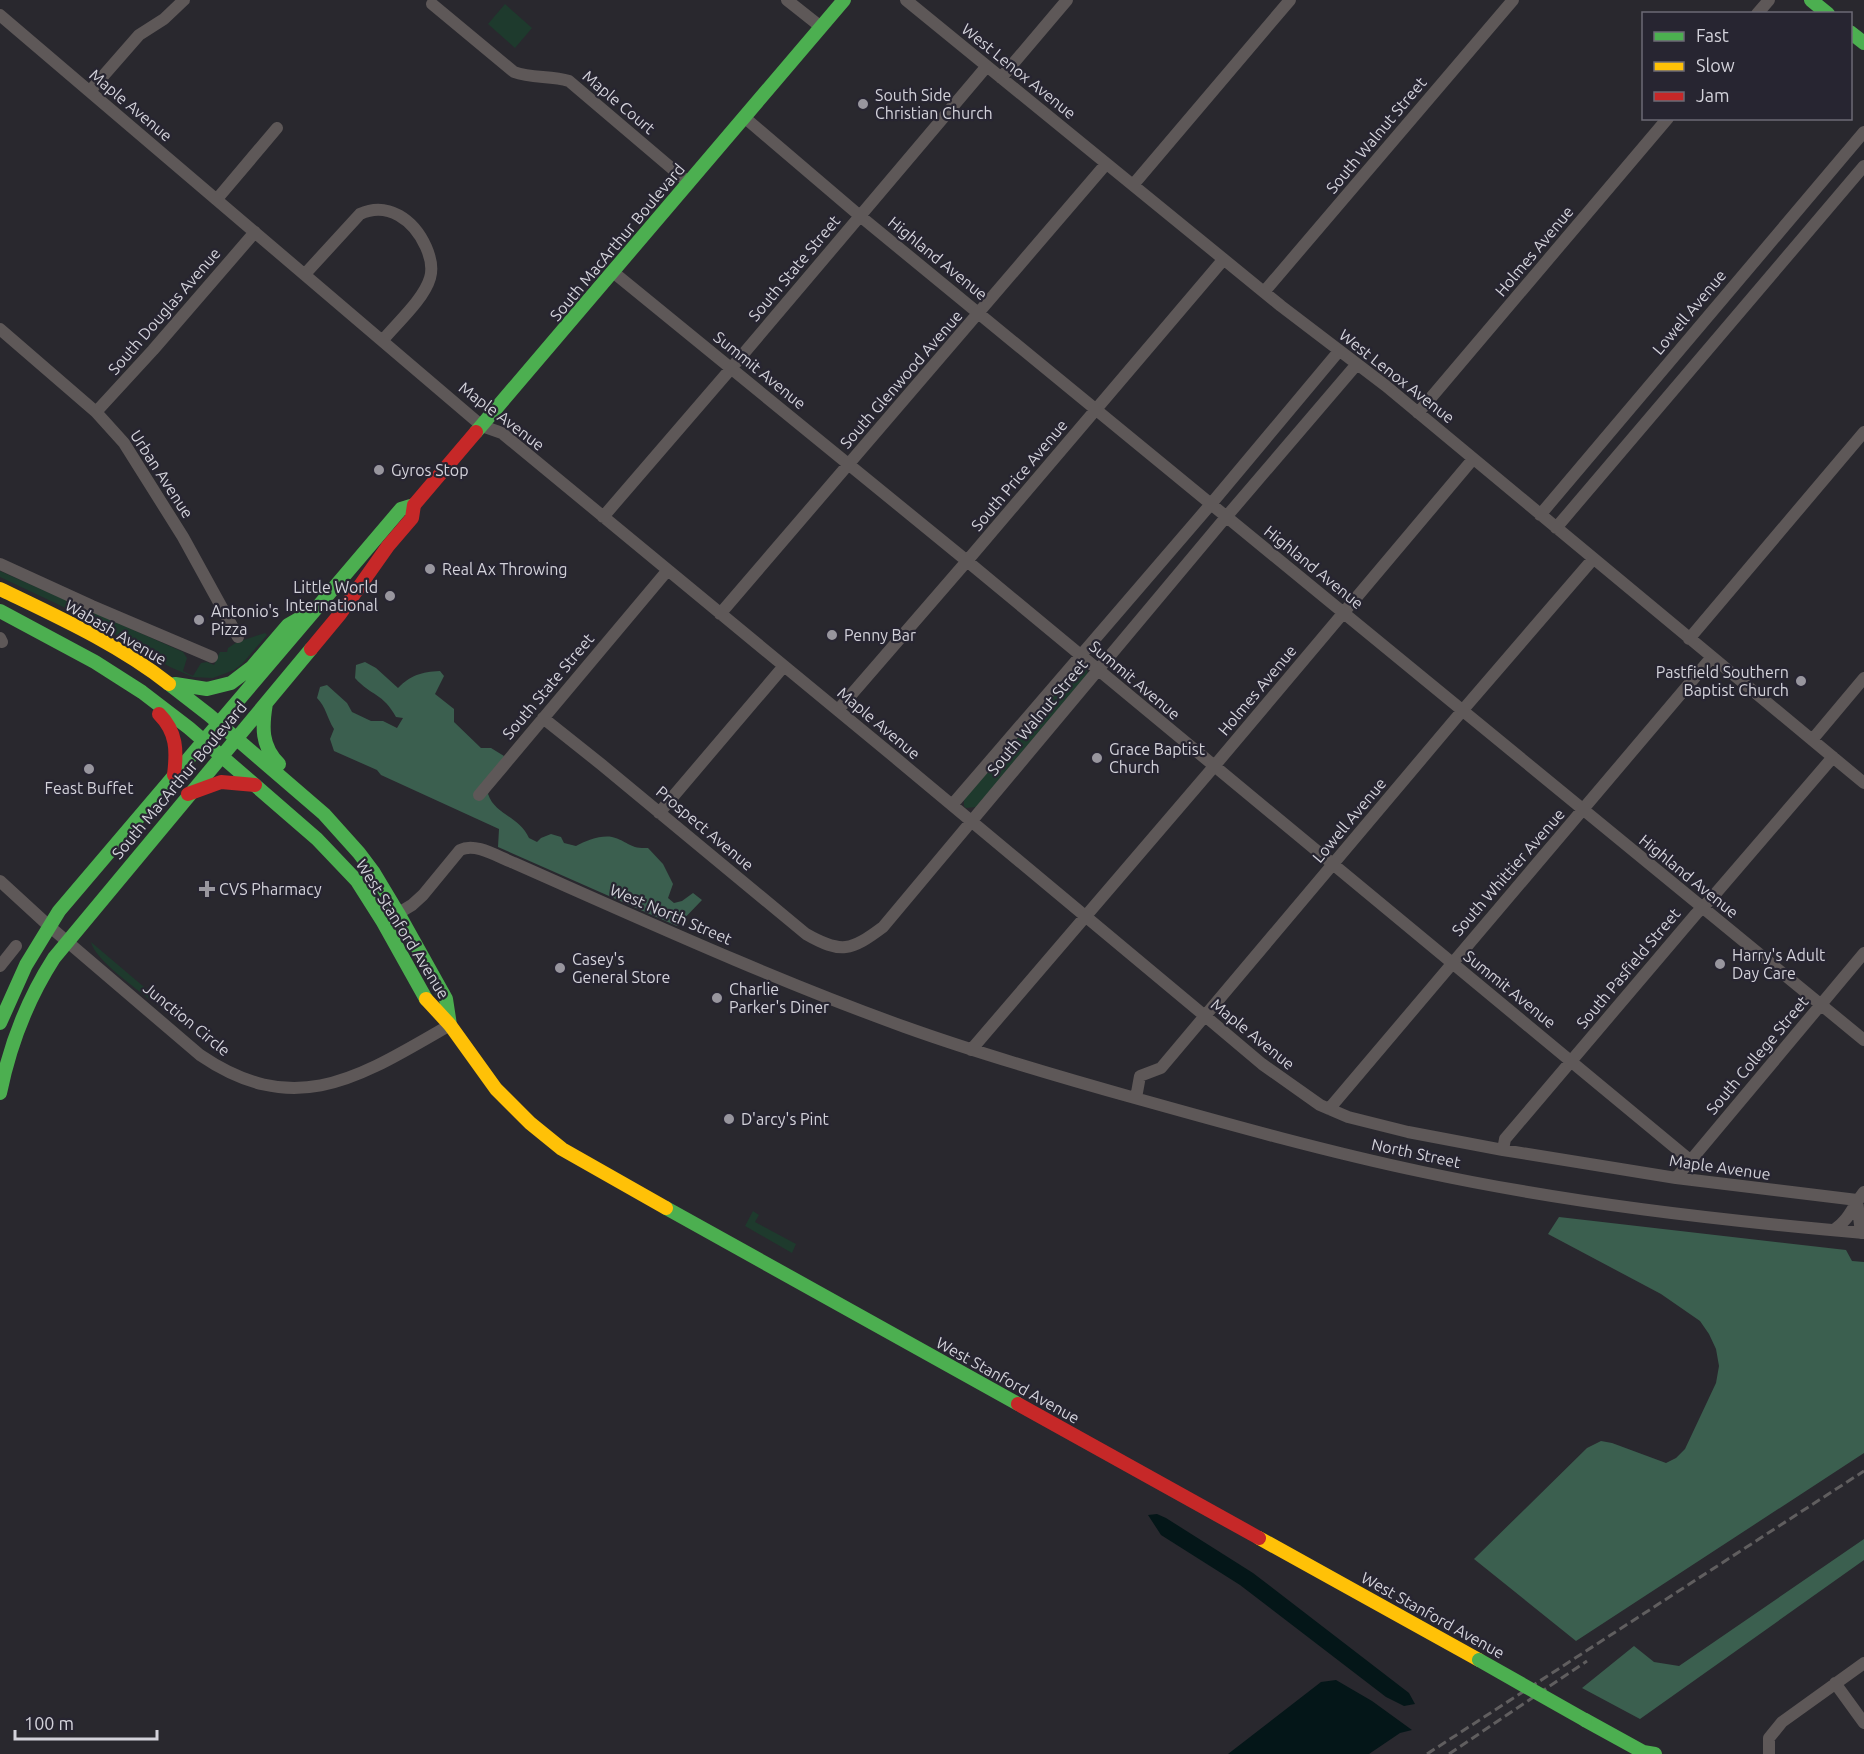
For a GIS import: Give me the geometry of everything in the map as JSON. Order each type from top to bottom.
[{"type":"main road","name":"South MacArthur Boulevard","points":[[0,1093],[11,1051],[32,994],[50,962],[66,941],[340,614],[388,546],[412,518],[414,505],[844,0]]},
{"type":"main road","points":[[1811,0],[1826,12]]},
{"type":"main road","points":[[1852,33],[1864,43]]},
{"type":"main road","name":"South MacArthur Boulevard","points":[[0,1023],[22,972],[49,926],[67,901],[401,509],[414,505]]},
{"type":"main road","name":"Wabash Avenue","points":[[0,589],[88,631],[158,674],[236,738]]},
{"type":"main road","points":[[158,674],[189,689],[219,689],[251,669],[288,625],[316,609]]},
{"type":"main road","points":[[0,611],[72,649],[134,687],[166,710],[221,756]]},
{"type":"main road","points":[[72,649],[84,666],[129,693],[169,723],[177,747],[174,775]]},
{"type":"main road","points":[[266,703],[262,731],[268,753],[314,795],[319,809]]},
{"type":"main road","name":"West Stanford Avenue","points":[[236,738],[319,809],[360,853],[398,913],[446,999],[450,1025]]},
{"type":"main road","name":"West Stanford Avenue","points":[[221,756],[317,838],[339,860],[357,881],[383,922],[428,1003],[450,1025],[496,1089],[530,1124],[576,1158],[1648,1753]]},
{"type":"main road","points":[[188,794],[221,782],[255,785]]},
{"type":"street","points":[[90,91],[139,35],[164,19],[184,0]]},
{"type":"street","points":[[788,0],[821,27]]},
{"type":"street","name":"West Lenox Avenue","points":[[906,0],[1223,260],[1339,351],[1422,409],[1473,459],[1864,783]]},
{"type":"street","points":[[1001,78],[1067,0]]},
{"type":"street","points":[[1133,185],[1290,0]]},
{"type":"street","name":"South Walnut Street","points":[[1264,292],[1513,0]]},
{"type":"street","points":[[1759,12],[1769,0]]},
{"type":"street","name":"Maple Court","points":[[432,4],[514,72],[569,81],[689,183]]},
{"type":"street","name":"Maple Avenue","points":[[0,15],[482,426],[502,433],[838,710],[1085,918],[1297,1090],[1329,1109],[1348,1117],[1408,1132],[1503,1150],[1676,1178],[1861,1196]]},
{"type":"street","name":"South State Street","points":[[603,518],[987,66]]},
{"type":"street","name":"Highland Avenue","points":[[744,117],[860,216],[1864,1040]]},
{"type":"street","name":"Holmes Avenue","points":[[1422,409],[1666,120]]},
{"type":"street","points":[[217,199],[278,128]]},
{"type":"street","name":"Lowell Avenue","points":[[1540,515],[1864,132]]},
{"type":"street","name":"South Glenwood Avenue","points":[[720,614],[1106,164]]},
{"type":"street","points":[[1556,528],[1864,166]]},
{"type":"street","points":[[306,274],[360,214],[383,209],[401,216],[418,232],[430,261],[431,273],[420,296],[383,340]]},
{"type":"street","name":"South Douglas Avenue","points":[[96,412],[153,350],[255,231]]},
{"type":"street","name":"South Price Avenue","points":[[838,710],[1223,260]]},
{"type":"street","name":"Summit Avenue","points":[[613,272],[967,561],[1690,1160]]},
{"type":"street","points":[[1727,292],[1744,307]]},
{"type":"street","name":"Urban Avenue","points":[[0,330],[96,412],[124,443],[183,537],[238,637]]},
{"type":"street","name":"South Walnut Street","points":[[952,805],[1211,504],[1339,351]]},
{"type":"street","name":"South Walnut Street","points":[[853,946],[869,938],[883,927],[1357,364]]},
{"type":"street","points":[[1689,639],[1864,432]]},
{"type":"street","name":"Holmes Avenue","points":[[971,1050],[1215,766],[1473,459]]},
{"type":"street","name":"Lowell Avenue","points":[[1136,1098],[1140,1076],[1161,1068],[1593,559]]},
{"type":"street","points":[[0,564],[212,657]]},
{"type":"street","name":"South State Street","points":[[479,795],[667,571]]},
{"type":"street","name":"South Whittier Avenue","points":[[1329,1109],[1712,657]]},
{"type":"street","points":[[659,813],[784,666]]},
{"type":"street","points":[[1812,740],[1864,678]]},
{"type":"street","name":"Prospect Avenue","points":[[543,718],[806,934],[833,948],[853,946]]},
{"type":"street","name":"South Pasfield Street","points":[[1503,1150],[1505,1139],[1833,757]]},
{"type":"street","name":"West North Street","points":[[383,922],[412,905],[423,895],[460,850],[467,847],[474,848],[860,1011],[971,1050]]},
{"type":"street","name":"Junction Circle","points":[[0,880],[66,941],[200,1055],[221,1069],[246,1080],[269,1086],[297,1089],[315,1088],[343,1081],[450,1025]]},
{"type":"street","points":[[0,966],[16,946]]},
{"type":"street","name":"South College Street","points":[[1676,1178],[1864,953]]},
{"type":"street","name":"North Street","points":[[971,1050],[1300,1143],[1454,1178],[1654,1211],[1862,1233]]},
{"type":"street","points":[[1834,1230],[1850,1216],[1861,1196]]},
{"type":"street","points":[[1861,1196],[1862,1233]]},
{"type":"street","points":[[1769,1754],[1768,1744],[1773,1731],[1782,1722],[1864,1663]]},
{"type":"street","points":[[1835,1683],[1864,1722]]},
{"type":"green space","points":[[505,4],[532,28],[515,48],[488,24]]},
{"type":"green space","points":[[0,571],[183,652],[187,658],[183,671],[193,676],[201,663],[207,662],[214,665],[220,652],[227,652],[228,648],[237,642],[265,633],[267,635],[234,670],[213,678],[193,677],[170,667],[89,619],[0,577]]},
{"type":"green space","points":[[365,662],[376,668],[398,688],[417,675],[440,671],[444,676],[435,694],[454,709],[454,722],[481,748],[491,748],[504,756],[488,794],[496,807],[519,825],[529,838],[537,842],[551,834],[561,837],[564,843],[576,846],[593,839],[612,837],[632,846],[648,848],[663,864],[673,884],[668,898],[674,903],[682,901],[693,893],[702,900],[677,926],[498,847],[499,829],[334,751],[330,739],[334,729],[317,698],[320,687],[327,685],[347,703],[352,712],[371,721],[383,721],[397,728],[403,718],[396,717],[382,699],[355,678],[356,665]]},
{"type":"green space","points":[[1082,666],[1087,669],[1088,676],[976,807],[966,808],[964,798],[1076,668]]},
{"type":"green space","points":[[91,942],[157,998],[150,1000],[117,973],[100,957]]},
{"type":"green space","points":[[753,1211],[759,1215],[755,1222],[796,1244],[792,1253],[745,1226]]},
{"type":"green space","points":[[1559,1217],[1846,1250],[1852,1261],[1864,1262],[1864,1453],[1576,1641],[1474,1559],[1587,1448],[1601,1441],[1666,1463],[1676,1458],[1685,1449],[1716,1383],[1719,1366],[1716,1349],[1700,1321],[1661,1294],[1548,1234]]},
{"type":"green space","points":[[1864,1539],[1864,1560],[1640,1719],[1582,1688],[1634,1646],[1654,1662],[1679,1666]]},
{"type":"shaded area","points":[[1157,1514],[1253,1573],[1409,1693],[1415,1704],[1404,1706],[1386,1697],[1240,1585],[1161,1535],[1148,1515]]},
{"type":"shaded area","points":[[1336,1680],[1372,1701],[1412,1730],[1400,1733],[1369,1754],[1228,1754],[1321,1682]]},
{"type":"railway","points":[[1427,1754],[1864,1471]]},
{"type":"railway","points":[[1449,1754],[1587,1661]]},
{"type":"traffic: fast","points":[[476,432],[844,0]]},
{"type":"traffic: fast","points":[[1811,0],[1826,12]]},
{"type":"traffic: fast","points":[[1852,34],[1864,43]]},
{"type":"traffic: fast","points":[[0,1023],[26,965],[59,911],[401,509],[414,505]]},
{"type":"traffic: fast","points":[[175,684],[207,689],[231,683],[252,667],[288,625],[316,609]]},
{"type":"traffic: fast","points":[[0,611],[95,662],[142,692],[189,728],[317,839],[357,881],[426,999]]},
{"type":"traffic: fast","points":[[0,1093],[21,1023],[54,958],[311,649]]},
{"type":"traffic: fast","points":[[169,684],[209,715],[324,814],[359,853],[398,913],[446,999],[450,1025]]},
{"type":"traffic: fast","points":[[266,703],[264,736],[269,750],[279,764]]},
{"type":"traffic: fast","points":[[666,1208],[1018,1404]]},
{"type":"traffic: fast","points":[[1479,1660],[1585,1720]]},
{"type":"traffic: fast","points":[[1585,1720],[1643,1752],[1655,1754]]},
{"type":"traffic: slow","points":[[0,589],[108,644],[169,684]]},
{"type":"traffic: slow","points":[[426,999],[450,1025],[496,1089],[530,1123],[562,1149],[666,1208]]},
{"type":"traffic: slow","points":[[1259,1538],[1479,1660]]},
{"type":"traffic: jam","points":[[311,649],[340,614],[388,546],[412,518],[414,505],[476,432]]},
{"type":"traffic: jam","points":[[159,714],[169,728],[174,742],[174,775]]},
{"type":"traffic: jam","points":[[188,794],[221,782],[255,785]]},
{"type":"traffic: jam","points":[[1018,1404],[1259,1538]]},
{"type":"place","name":"South Side Christian Church","points":[[863,104]]},
{"type":"place","name":"Gyros Stop","points":[[379,470]]},
{"type":"place","name":"Real Ax Throwing","points":[[430,569]]},
{"type":"place","name":"Little World International","points":[[390,596]]},
{"type":"place","name":"Antonio's Pizza","points":[[199,620]]},
{"type":"place","name":"Penny Bar","points":[[832,635]]},
{"type":"place","name":"Pastfield Southern Baptist Church","points":[[1801,681]]},
{"type":"place","name":"Grace Baptist Church","points":[[1097,758]]},
{"type":"place","name":"Feast Buffet","points":[[89,769]]},
{"type":"place","name":"CVS Pharmacy","points":[[207,889]]},
{"type":"place","name":"Harry's Adult Day Care","points":[[1720,964]]},
{"type":"place","name":"Casey's General Store","points":[[560,968]]},
{"type":"place","name":"Charlie Parker's Diner","points":[[717,998]]},
{"type":"place","name":"D'arcy's Pint","points":[[729,1119]]}]
